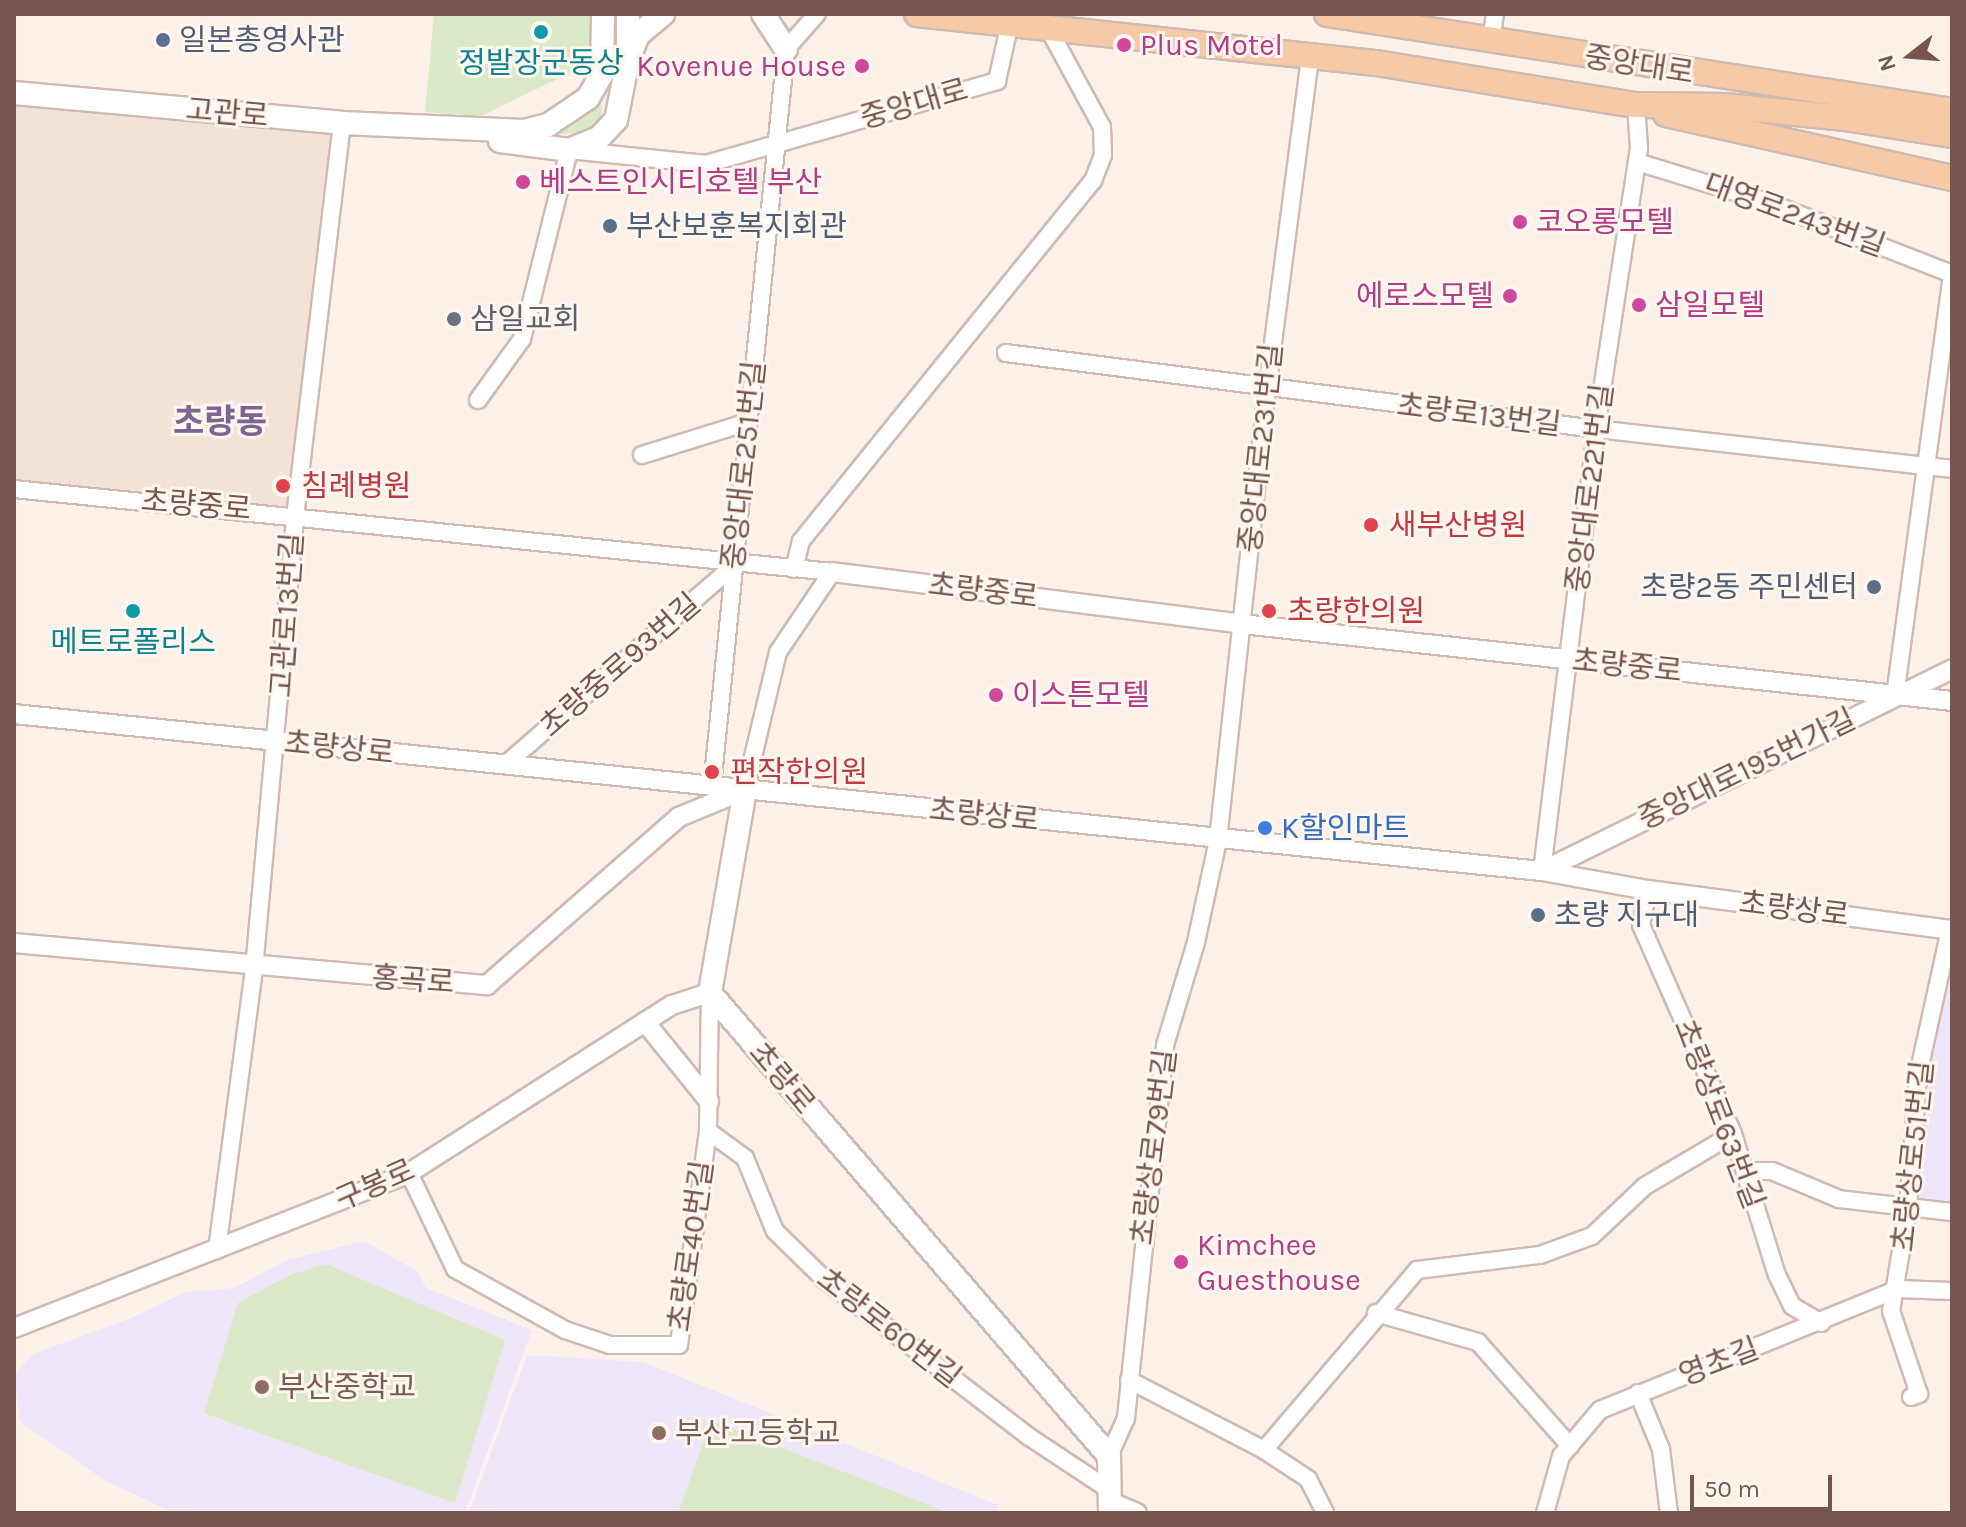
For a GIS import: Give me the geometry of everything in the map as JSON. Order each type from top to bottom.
[{"type":"main road","name":"고관로","points":[[14,93],[342,123],[524,131],[570,112],[588,98],[602,74],[603,14]]},
{"type":"main road","points":[[628,14],[628,60]]},
{"type":"main road","points":[[569,150],[599,138],[616,120],[628,60],[638,35],[663,14]]},
{"type":"main road","points":[[763,14],[786,49]]},
{"type":"main road","name":"중앙대로","points":[[917,14],[1490,78],[1636,105],[1725,131],[1952,178]]},
{"type":"main road","name":"중앙대로","points":[[1327,14],[1491,42],[1952,111]]},
{"type":"main road","name":"중앙대로","points":[[1636,105],[1725,106],[1845,118],[1952,135]]},
{"type":"main road","name":"고관로","points":[[441,128],[569,150]]},
{"type":"main road","points":[[710,993],[745,790]]},
{"type":"main road","name":"초량로","points":[[710,993],[1109,1456]]},
{"type":"main road","points":[[1109,1456],[1111,1502]]},
{"type":"street","points":[[786,49],[817,14]]},
{"type":"street","points":[[1491,42],[1495,14]]},
{"type":"street","name":"중앙대로","points":[[775,143],[997,81],[1010,23]]},
{"type":"street","points":[[794,569],[801,541],[1093,181],[1103,155],[1102,127],[1048,28]]},
{"type":"street","name":"중앙대로251번길","points":[[712,787],[786,49]]},
{"type":"street","name":"중앙대로231번길","points":[[1218,840],[1267,389],[1310,56]]},
{"type":"street","name":"중앙대로221번길","points":[[1542,871],[1571,660],[1596,429],[1637,162],[1636,105]]},
{"type":"street","name":"고관로13번길","points":[[217,1250],[254,969],[278,741],[295,517],[342,123]]},
{"type":"street","points":[[478,400],[522,339],[569,150],[706,164],[775,143]]},
{"type":"street","name":"대영로243번길","points":[[1637,162],[1770,203],[1952,275]]},
{"type":"street","points":[[1895,696],[1952,275]]},
{"type":"street","name":"초량로13번길","points":[[1006,353],[1267,389],[1952,469]]},
{"type":"street","points":[[642,455],[748,422]]},
{"type":"street","name":"초량중로","points":[[14,489],[734,565],[832,572],[1242,624],[1952,701]]},
{"type":"street","name":"초량중로93번길","points":[[505,765],[734,565]]},
{"type":"street","points":[[745,790],[778,652],[832,572]]},
{"type":"street","name":"중앙대로195번가길","points":[[1542,871],[1952,669]]},
{"type":"street","name":"초량상로","points":[[14,714],[1542,871],[1648,890],[1951,930]]},
{"type":"street","name":"홍곡로","points":[[14,943],[254,969],[487,985],[679,817],[745,790]]},
{"type":"street","name":"초량상로79번길","points":[[1109,1456],[1126,1418],[1165,1045],[1196,942],[1218,840]]},
{"type":"street","name":"초량상로63번길","points":[[1648,890],[1641,925],[1733,1134],[1777,1275],[1792,1306],[1821,1323]]},
{"type":"street","name":"초량상로51번길","points":[[1911,1397],[1919,1394],[1891,1311],[1898,1289],[1908,1208],[1918,1075],[1951,930]]},
{"type":"street","name":"구봉로","points":[[14,1328],[409,1173],[672,1005],[710,993]]},
{"type":"street","name":"초량로40번길","points":[[409,1173],[455,1269],[565,1330],[610,1345],[679,1345],[708,1131],[710,993]]},
{"type":"street","points":[[645,1022],[709,1101]]},
{"type":"street","name":"초량로60번길","points":[[708,1131],[745,1158],[775,1231],[824,1279],[1111,1502]]},
{"type":"street","points":[[1264,1450],[1376,1313],[1417,1270],[1540,1255],[1592,1236],[1645,1186],[1733,1134]]},
{"type":"street","points":[[1747,1171],[1772,1171],[1839,1199],[1952,1212]]},
{"type":"street","name":"영초길","points":[[1545,1513],[1561,1456],[1600,1410],[1821,1323],[1898,1289],[1952,1291]]},
{"type":"street","points":[[1376,1313],[1478,1342],[1570,1446]]},
{"type":"street","points":[[1129,1380],[1264,1450],[1308,1479],[1325,1513]]},
{"type":"street","points":[[1638,1393],[1661,1449],[1669,1513]]},
{"type":"street","points":[[1111,1502],[1137,1513]]},
{"type":"shaded area","points":[[14,93],[342,123],[295,517],[14,489]]},
{"type":"shaded area","points":[[1952,966],[1952,1205],[1917,1201],[1929,1060]]},
{"type":"shaded area","name":"부산중학교","points":[[365,1241],[418,1272],[426,1288],[532,1330],[465,1513],[174,1513],[104,1480],[20,1422],[14,1375],[33,1354],[131,1318],[186,1292],[234,1288],[287,1260]]},
{"type":"shaded area","name":"부산고등학교","points":[[527,1355],[643,1362],[998,1505],[996,1513],[469,1513]]},
{"type":"green space","points":[[434,14],[593,14],[591,50],[580,68],[481,116],[425,112]]},
{"type":"green space","points":[[601,96],[602,114],[593,126],[577,134],[552,134],[587,112]]},
{"type":"green space","points":[[326,1264],[505,1340],[455,1503],[204,1413],[238,1303],[292,1274]]},
{"type":"green space","points":[[711,1420],[949,1513],[678,1513]]},
{"type":"place","name":"정발장군동상","points":[[541,32]]},
{"type":"place","name":"일본총영사관","points":[[163,40]]},
{"type":"place","name":"Plus Motel","points":[[1124,45]]},
{"type":"place","name":"Kovenue House","points":[[862,66]]},
{"type":"place","name":"베스트인시티호텔 부산","points":[[523,182]]},
{"type":"place","name":"코오롱모텔","points":[[1520,222]]},
{"type":"place","name":"부산보훈복지회관","points":[[610,226]]},
{"type":"place","name":"에로스모텔","points":[[1510,296]]},
{"type":"place","name":"삼일모텔","points":[[1639,305]]},
{"type":"place","name":"삼일교회","points":[[454,319]]},
{"type":"place","name":"침례병원","points":[[283,486]]},
{"type":"place","name":"새부산병원","points":[[1371,525]]},
{"type":"place","name":"초량2동 주민센터","points":[[1874,587]]},
{"type":"place","name":"메트로폴리스","points":[[133,611]]},
{"type":"place","name":"초량한의원","points":[[1269,611]]},
{"type":"place","name":"이스튼모텔","points":[[996,695]]},
{"type":"place","name":"편작한의원","points":[[712,772]]},
{"type":"place","name":"K할인마트","points":[[1265,828]]},
{"type":"place","name":"초량 지구대","points":[[1538,915]]},
{"type":"place","name":"Kimchee Guesthouse","points":[[1181,1262]]},
{"type":"place","name":"부산중학교","points":[[262,1387]]},
{"type":"place","name":"부산고등학교","points":[[659,1433]]},
{"type":"district","name":"초량동","points":[[220,423]]}]
